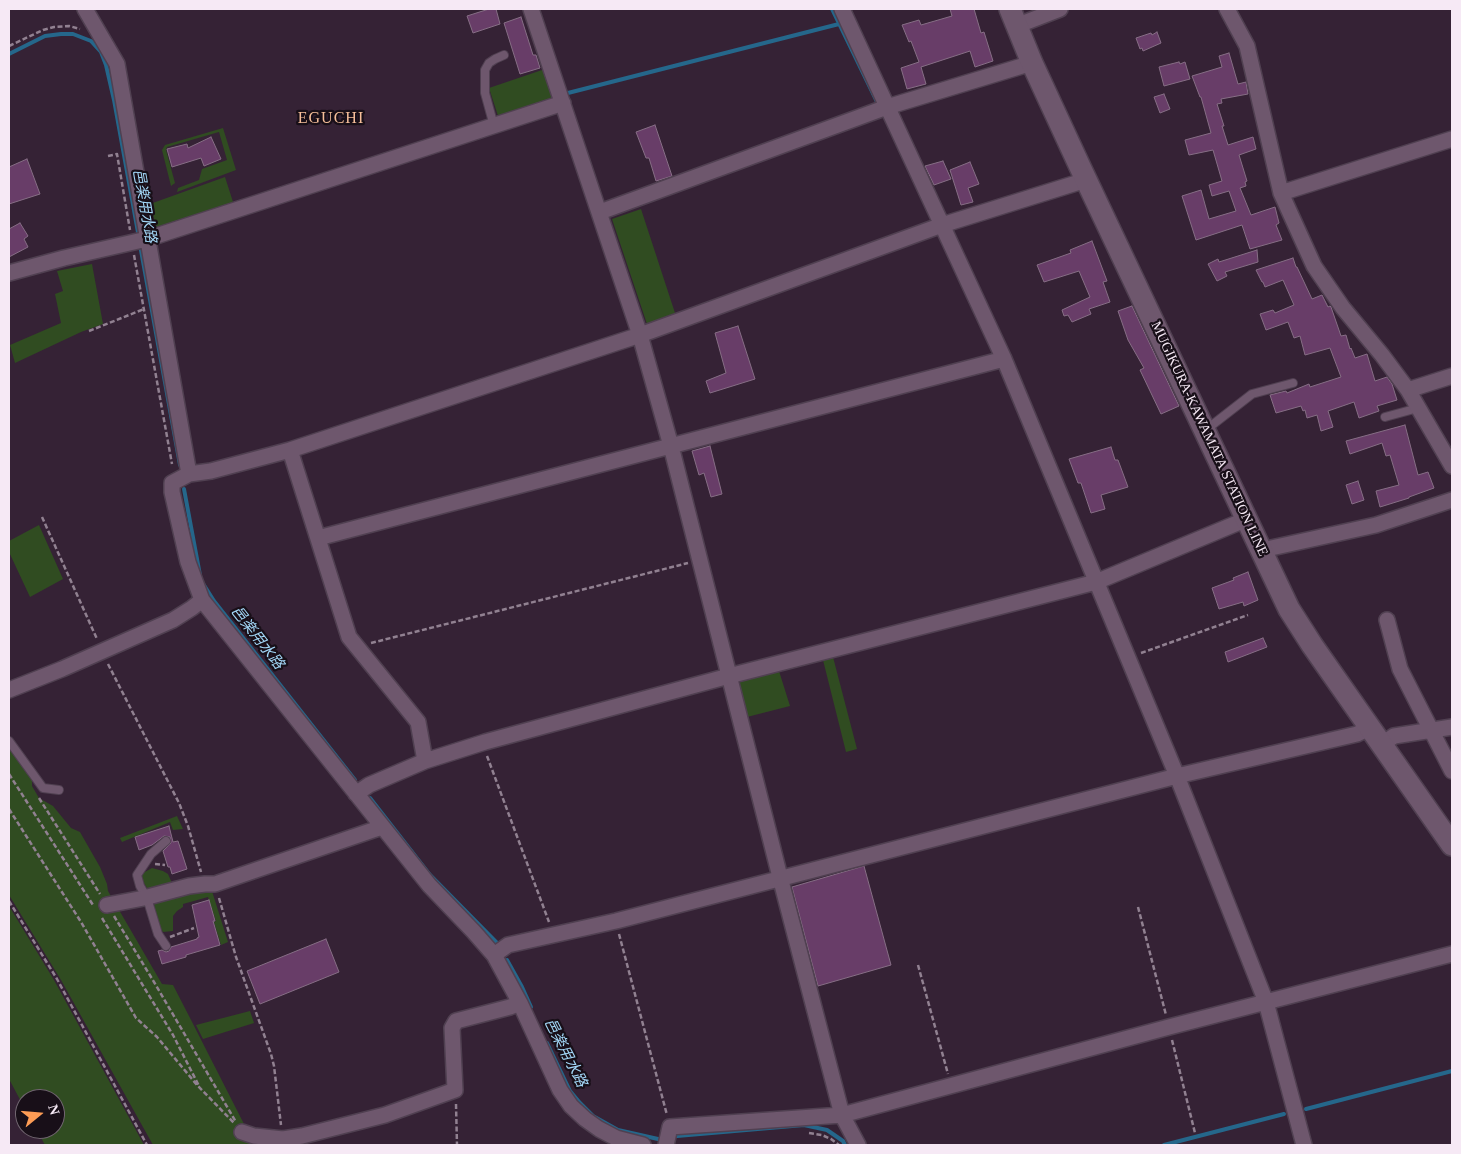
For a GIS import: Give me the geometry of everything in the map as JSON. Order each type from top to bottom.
[{"type":"main road","name":"MUGIKURA-KAWAMATA STATION LINE","points":[[1013,17],[1032,64],[1086,180],[1289,609],[1375,737],[1452,845]]},
{"type":"street","points":[[85,9],[117,64],[139,241],[189,474]]},
{"type":"street","points":[[531,9],[640,335],[671,446],[842,1115],[858,1145]]},
{"type":"street","points":[[842,9],[1004,359],[1177,776],[1266,1002],[1304,1145]]},
{"type":"street","points":[[1013,17],[1060,9]]},
{"type":"street","points":[[1227,9],[1247,46],[1281,194],[1310,258],[1318,273],[1343,308],[1382,354],[1408,390],[1452,466]]},
{"type":"street","points":[[600,212],[887,107],[1032,64]]},
{"type":"street","points":[[9,273],[139,241],[563,103]]},
{"type":"street","points":[[1281,194],[1452,139]]},
{"type":"street","points":[[643,1145],[616,1138],[599,1129],[571,1106],[560,1090],[520,1003],[494,955],[429,885],[202,600],[188,562],[172,492],[172,483],[189,474],[211,471],[290,450],[640,335],[942,226],[1086,180]]},
{"type":"street","points":[[318,538],[1004,359]]},
{"type":"street","points":[[1408,390],[1452,376]]},
{"type":"street","points":[[290,450],[349,637],[418,722],[425,761]]},
{"type":"street","points":[[1262,550],[1376,525],[1452,500]]},
{"type":"street","points":[[356,794],[369,785],[425,761],[482,743],[729,676],[1096,582],[1248,519]]},
{"type":"street","points":[[9,690],[173,620],[202,600]]},
{"type":"street","points":[[1387,620],[1400,670],[1452,771]]},
{"type":"street","points":[[494,955],[508,946],[616,921],[1177,776],[1357,734],[1375,737],[1394,736],[1452,727]]},
{"type":"street","points":[[100,909],[210,884],[382,827]]},
{"type":"street","points":[[666,1145],[670,1127],[842,1115],[1169,1027],[1452,954]]},
{"type":"street","points":[[242,1132],[254,1136],[282,1139],[385,1115],[455,1090],[452,1028],[456,1022],[520,1003]]},
{"type":"lane","points":[[494,126],[485,93],[485,70],[489,63],[504,55]]},
{"type":"lane","points":[[1205,430],[1214,425],[1252,394],[1293,383]]},
{"type":"lane","points":[[1385,417],[1418,408]]},
{"type":"lane","points":[[9,741],[43,788],[59,790]]},
{"type":"lane","points":[[164,943],[158,934],[147,898],[136,875],[151,854],[166,841]]},
{"type":"path","points":[[9,46],[43,30],[54,27],[68,26],[102,38]]},
{"type":"path","points":[[108,156],[117,154],[139,241],[144,310],[175,482]]},
{"type":"path","points":[[89,331],[144,310]]},
{"type":"path","points":[[42,517],[101,652],[129,703],[179,803],[188,826],[271,1054],[282,1139]]},
{"type":"path","points":[[357,647],[700,560]]},
{"type":"path","points":[[1127,658],[1248,616]]},
{"type":"path","points":[[482,743],[554,935]]},
{"type":"path","points":[[9,774],[100,909],[154,982],[242,1132]]},
{"type":"path","points":[[38,796],[100,909],[173,1035],[201,1089]]},
{"type":"path","points":[[9,809],[81,922],[136,1018],[156,1037],[201,1089],[242,1132]]},
{"type":"path","points":[[9,901],[57,979],[147,1145]]},
{"type":"path","points":[[1138,907],[1194,1133]]},
{"type":"path","points":[[616,921],[670,1127]]},
{"type":"path","points":[[164,943],[194,928]]},
{"type":"path","points":[[918,965],[951,1086]]},
{"type":"path","points":[[455,1090],[457,1145]]},
{"type":"path","points":[[802,1133],[812,1132],[822,1135],[839,1145]]},
{"type":"green space","points":[[545,69],[555,100],[500,122],[489,88]]},
{"type":"green space","points":[[223,128],[236,170],[177,192],[178,188],[199,180],[202,169],[227,160],[219,132],[167,147],[166,150],[175,183],[171,186],[162,150],[165,145]]},
{"type":"green space","points":[[225,177],[234,205],[157,230],[150,204]]},
{"type":"green space","points":[[641,209],[675,313],[647,324],[612,219]]},
{"type":"green space","points":[[92,264],[103,324],[81,332],[15,363],[10,345],[61,323],[55,294],[63,291],[57,271]]},
{"type":"green space","points":[[39,525],[63,579],[30,597],[9,552],[9,541]]},
{"type":"green space","points":[[833,657],[857,749],[846,752],[823,660]]},
{"type":"green space","points":[[779,671],[790,706],[747,717],[739,684],[742,679]]},
{"type":"green space","points":[[9,747],[32,779],[32,786],[39,798],[53,806],[71,828],[80,832],[100,867],[108,891],[162,984],[173,985],[244,1124],[238,1132],[241,1140],[256,1145],[153,1145],[61,980],[9,895]]},
{"type":"green space","points":[[177,816],[183,829],[173,830],[170,822],[122,842],[120,838]]},
{"type":"green space","points":[[152,868],[168,874],[172,883],[149,891],[140,877]]},
{"type":"green space","points":[[211,888],[228,942],[221,945],[208,897],[183,904],[183,907],[173,916],[173,931],[163,932],[159,925],[154,904],[158,901]]},
{"type":"green space","points":[[9,906],[54,980],[144,1145],[45,1145],[42,1139],[65,1139],[65,1089],[15,1090],[9,1079]]},
{"type":"green space","points":[[250,1011],[254,1023],[203,1039],[196,1025]]},
{"type":"building","points":[[489,9],[496,9],[500,24],[473,33],[467,16]]},
{"type":"building","points":[[950,9],[974,9],[981,33],[984,32],[993,61],[975,67],[970,51],[921,67],[926,84],[907,89],[901,68],[919,62],[902,25],[919,20],[921,25],[952,16]]},
{"type":"building","points":[[521,17],[533,55],[536,55],[540,68],[520,74],[504,23]]},
{"type":"building","points":[[1157,32],[1161,43],[1143,51],[1142,48],[1140,49],[1136,38],[1151,33],[1152,35]]},
{"type":"building","points":[[1229,53],[1238,84],[1246,82],[1248,94],[1221,99],[1222,103],[1217,104],[1224,126],[1222,126],[1228,145],[1253,137],[1256,149],[1239,155],[1247,181],[1245,182],[1246,186],[1240,188],[1251,215],[1275,207],[1279,223],[1276,225],[1282,240],[1250,249],[1242,225],[1196,240],[1182,196],[1201,190],[1209,219],[1236,211],[1229,191],[1212,196],[1209,185],[1222,181],[1213,150],[1189,155],[1185,140],[1211,133],[1201,97],[1192,76],[1222,67],[1219,56]]},
{"type":"building","points":[[1179,62],[1180,64],[1185,62],[1190,79],[1164,86],[1159,67]]},
{"type":"building","points":[[1164,94],[1170,109],[1160,113],[1154,97]]},
{"type":"building","points":[[655,125],[672,176],[656,181],[649,158],[646,158],[636,132]]},
{"type":"building","points":[[211,137],[221,159],[204,166],[201,158],[172,167],[167,149],[187,144],[188,148]]},
{"type":"building","points":[[27,159],[40,194],[9,204],[9,167]]},
{"type":"building","points":[[943,161],[951,179],[934,185],[925,166]]},
{"type":"building","points":[[970,162],[979,184],[968,188],[973,202],[961,205],[950,170]]},
{"type":"building","points":[[20,223],[28,236],[24,239],[28,247],[9,257],[9,229]]},
{"type":"building","points":[[1092,241],[1107,281],[1103,282],[1110,302],[1089,309],[1091,314],[1072,322],[1068,315],[1064,316],[1062,310],[1090,297],[1079,271],[1044,282],[1037,265],[1071,253],[1070,250]]},
{"type":"building","points":[[1257,250],[1258,262],[1225,272],[1227,276],[1217,281],[1208,264],[1218,259],[1219,262]]},
{"type":"building","points":[[1293,258],[1312,299],[1322,295],[1328,307],[1331,307],[1341,336],[1346,335],[1355,358],[1367,354],[1375,381],[1387,377],[1392,384],[1397,400],[1377,406],[1379,411],[1359,418],[1354,402],[1328,411],[1333,427],[1321,431],[1317,415],[1307,418],[1305,410],[1303,411],[1301,406],[1276,413],[1270,395],[1286,391],[1287,393],[1309,384],[1310,387],[1341,377],[1330,348],[1305,355],[1300,336],[1294,338],[1288,322],[1266,330],[1260,314],[1273,310],[1275,313],[1294,305],[1283,280],[1265,287],[1256,270]]},
{"type":"building","points":[[1132,306],[1179,406],[1161,414],[1140,370],[1144,368],[1128,340],[1118,311]]},
{"type":"building","points":[[738,326],[755,379],[710,393],[706,381],[726,373],[715,333]]},
{"type":"building","points":[[1405,425],[1418,475],[1428,472],[1434,488],[1380,507],[1376,491],[1399,485],[1390,455],[1386,456],[1382,443],[1350,454],[1346,441]]},
{"type":"building","points":[[710,446],[722,494],[711,497],[704,473],[699,475],[692,451]]},
{"type":"building","points":[[1111,447],[1128,487],[1101,495],[1105,509],[1091,513],[1081,483],[1078,483],[1069,459]]},
{"type":"building","points":[[1358,481],[1364,500],[1352,504],[1346,485]]},
{"type":"building","points":[[1248,572],[1258,600],[1244,606],[1243,602],[1219,609],[1212,588],[1234,580],[1233,578]]},
{"type":"building","points":[[1263,638],[1267,647],[1228,662],[1225,652]]},
{"type":"building","points":[[169,826],[173,842],[178,841],[187,869],[172,874],[163,851],[171,843],[170,837],[164,836],[152,845],[139,850],[135,837]]},
{"type":"building","points":[[864,866],[891,965],[818,986],[792,887]]},
{"type":"building","points":[[209,900],[220,945],[162,964],[158,951],[169,951],[171,947],[199,937],[192,905]]},
{"type":"building","points":[[326,939],[339,972],[260,1004],[247,971]]},
{"type":"waterway","points":[[832,9],[878,104]]},
{"type":"waterway","points":[[564,94],[839,24]]},
{"type":"waterway","name":"邑楽用水路","points":[[9,54],[45,36],[61,34],[73,34],[91,41],[101,52],[114,100],[139,238]]},
{"type":"waterway","name":"邑楽用水路","points":[[140,245],[180,465]]},
{"type":"waterway","name":"邑楽用水路","points":[[184,489],[200,575]]},
{"type":"waterway","name":"邑楽用水路","points":[[202,582],[214,601],[355,780]]},
{"type":"waterway","name":"邑楽用水路","points":[[370,798],[430,875],[498,944]]},
{"type":"waterway","name":"邑楽用水路","points":[[507,960],[531,1007]]},
{"type":"waterway","name":"邑楽用水路","points":[[547,1043],[570,1091],[593,1116],[618,1130],[658,1139]]},
{"type":"waterway","points":[[1306,1109],[1452,1071]]},
{"type":"waterway","points":[[1164,1145],[1284,1114]]},
{"type":"waterway","name":"邑楽用水路","points":[[677,1136],[804,1125],[827,1130],[843,1141],[845,1145]]},
{"type":"district","name":"EGUCHI","points":[[331,119]]}]
